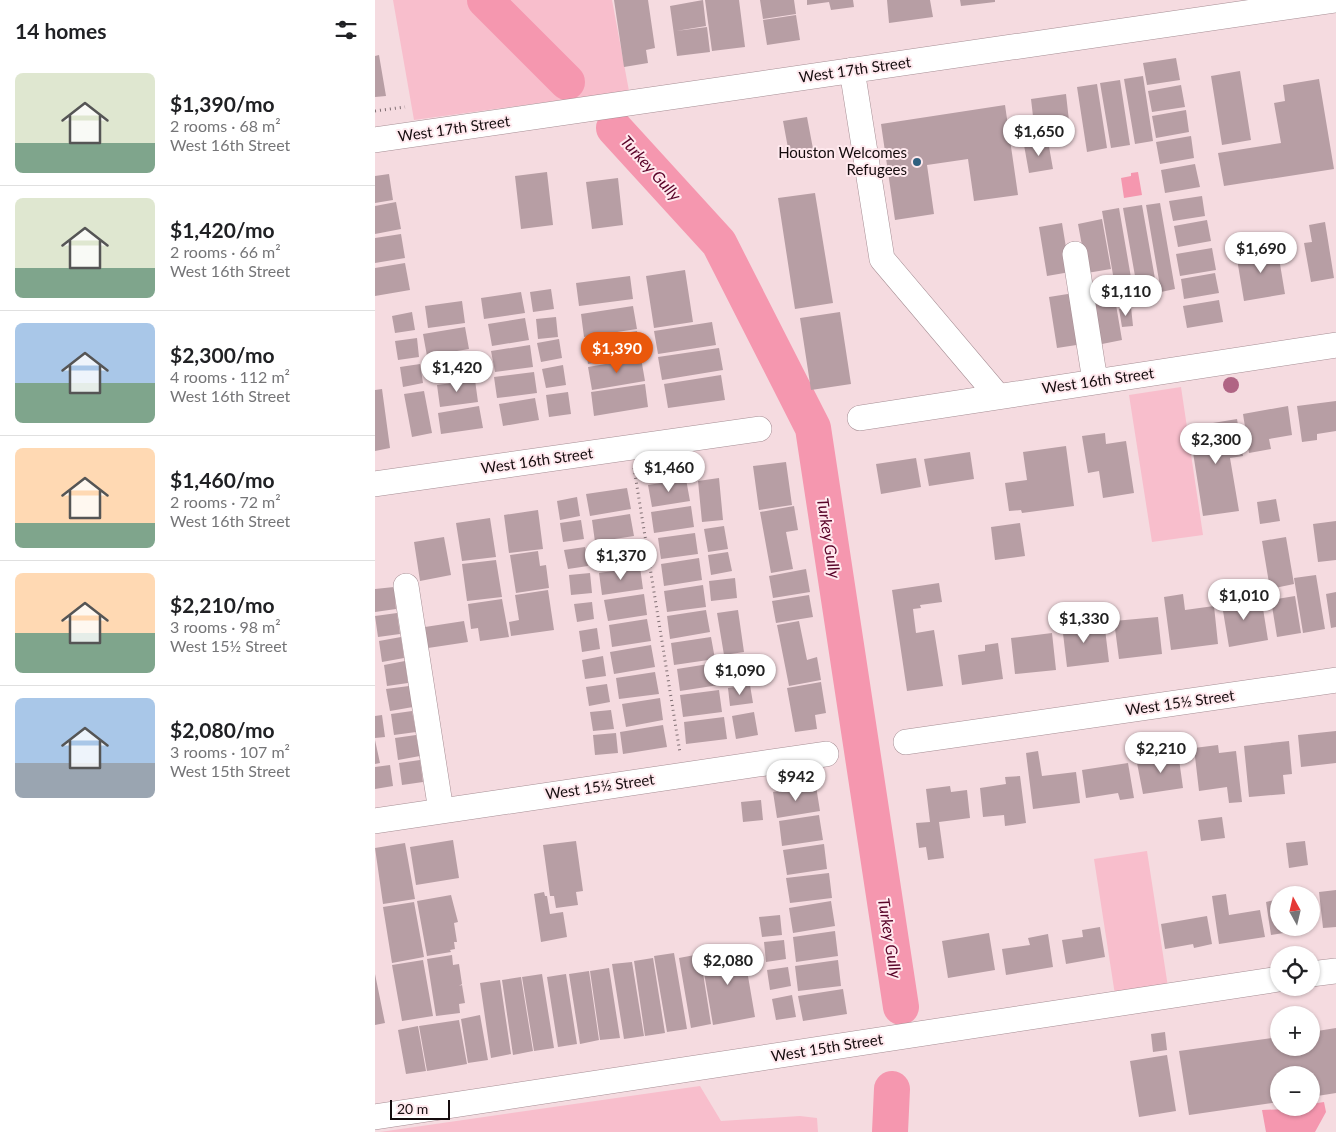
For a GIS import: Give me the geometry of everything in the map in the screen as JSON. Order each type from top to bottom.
[{"type":"street","name":"West 17th Street","points":[[375,140],[1335,0]]},
{"type":"street","points":[[852,70],[881,258],[997,395]]},
{"type":"street","points":[[1075,254],[1095,381]]},
{"type":"street","name":"West 16th Street","points":[[860,418],[997,395],[1336,345]]},
{"type":"street","name":"West 16th Street","points":[[375,484],[759,429]]},
{"type":"street","points":[[406,586],[441,811]]},
{"type":"street","name":"West 15½ Street","points":[[906,742],[1336,680]]},
{"type":"street","name":"West 15½ Street","points":[[375,821],[826,754]]},
{"type":"street","points":[[1320,973],[1336,971]]},
{"type":"street","name":"West 15th Street","points":[[375,1117],[1270,980]]},
{"type":"path","points":[[375,111],[405,107]]},
{"type":"path","points":[[631,448],[684,775]]},
{"type":"shaded area","points":[[393,0],[612,0],[629,91],[414,120]]},
{"type":"shaded area","points":[[1138,172],[1142,195],[1124,198],[1121,178]]},
{"type":"shaded area","points":[[1181,387],[1203,535],[1152,542],[1129,395]]},
{"type":"shaded area","points":[[1147,851],[1168,987],[1115,995],[1094,859]]},
{"type":"shaded area","points":[[700,1086],[721,1121],[800,1116],[817,1118],[818,1132],[380,1132]]},
{"type":"shaded area","points":[[1324,1102],[1326,1112],[1315,1132],[1266,1132],[1262,1110],[1270,1110],[1270,1116],[1320,1116],[1320,1103]]},
{"type":"building","points":[[614,0],[648,0],[655,48],[646,50],[648,63],[624,67]]},
{"type":"building","points":[[703,0],[706,26],[676,31],[707,27],[710,52],[677,56],[670,6]]},
{"type":"building","points":[[705,0],[739,0],[745,47],[712,51]]},
{"type":"building","points":[[760,0],[794,0],[796,14],[763,19]]},
{"type":"building","points":[[807,0],[853,0],[854,7],[831,10],[829,2],[807,5]]},
{"type":"building","points":[[887,0],[930,0],[933,17],[889,23]]},
{"type":"building","points":[[960,0],[995,0],[995,2],[961,6]]},
{"type":"building","points":[[796,15],[800,40],[767,45],[763,20]]},
{"type":"building","points":[[379,55],[386,96],[375,97],[375,56]]},
{"type":"building","points":[[1176,58],[1180,80],[1147,85],[1143,63]]},
{"type":"building","points":[[1240,71],[1251,140],[1222,145],[1211,76]]},
{"type":"building","points":[[1143,76],[1153,141],[1135,144],[1124,79]]},
{"type":"building","points":[[1319,79],[1334,169],[1224,186],[1218,153],[1281,143],[1274,103],[1285,101],[1283,85]]},
{"type":"building","points":[[1120,80],[1130,145],[1111,148],[1100,83]]},
{"type":"building","points":[[1097,84],[1107,148],[1087,152],[1077,87]]},
{"type":"building","points":[[1181,85],[1185,107],[1152,112],[1148,91]]},
{"type":"building","points":[[1066,94],[1069,121],[1034,125],[1031,99]]},
{"type":"building","name":"Houston Welcomes Refugees","points":[[1005,105],[1018,195],[974,201],[968,159],[927,165],[934,214],[895,220],[881,124]]},
{"type":"building","points":[[1186,110],[1189,132],[1156,138],[1152,116]]},
{"type":"building","points":[[807,117],[814,154],[790,159],[783,121]]},
{"type":"building","points":[[1191,136],[1194,158],[1160,164],[1156,142]]},
{"type":"building","points":[[1048,141],[1053,169],[1029,173],[1024,145]]},
{"type":"building","points":[[1195,164],[1200,187],[1165,193],[1161,170]]},
{"type":"building","points":[[547,172],[553,225],[521,229],[515,176]]},
{"type":"building","points":[[389,174],[393,200],[375,203],[375,176]]},
{"type":"building","points":[[618,178],[623,225],[592,229],[586,182]]},
{"type":"building","points":[[815,193],[833,303],[795,309],[778,198]]},
{"type":"building","points":[[1202,196],[1205,216],[1173,221],[1169,201]]},
{"type":"building","points":[[396,202],[401,229],[375,234],[375,206]]},
{"type":"building","points":[[1160,203],[1175,289],[1161,292],[1146,205]]},
{"type":"building","points":[[1142,205],[1157,290],[1138,293],[1123,208]]},
{"type":"building","points":[[1119,208],[1134,295],[1117,298],[1102,211]]},
{"type":"building","points":[[1102,219],[1111,269],[1087,273],[1078,224]]},
{"type":"building","points":[[1207,220],[1211,241],[1178,247],[1174,226]]},
{"type":"building","points":[[1325,222],[1334,278],[1311,282],[1304,243],[1312,242],[1309,225]]},
{"type":"building","points":[[1062,223],[1070,272],[1047,276],[1039,227]]},
{"type":"building","points":[[401,234],[405,258],[375,263],[375,238]]},
{"type":"building","points":[[1277,246],[1285,294],[1244,301],[1236,253]]},
{"type":"building","points":[[1212,248],[1216,270],[1180,276],[1176,254]]},
{"type":"building","points":[[405,263],[410,290],[375,296],[375,268]]},
{"type":"building","points":[[685,270],[693,322],[654,328],[646,276]]},
{"type":"building","points":[[1215,273],[1219,293],[1184,299],[1181,279]]},
{"type":"building","points":[[630,276],[633,299],[579,306],[576,283]]},
{"type":"building","points":[[1113,287],[1122,340],[1097,345],[1088,291]]},
{"type":"building","points":[[551,289],[554,309],[533,312],[530,292]]},
{"type":"building","points":[[521,292],[525,313],[484,319],[481,298]]},
{"type":"building","points":[[1074,293],[1083,344],[1057,348],[1049,297]]},
{"type":"building","points":[[1219,300],[1223,322],[1187,328],[1183,306]]},
{"type":"building","points":[[462,301],[465,323],[428,328],[425,306]]},
{"type":"building","points":[[633,306],[637,329],[584,337],[581,314]]},
{"type":"building","points":[[1131,307],[1133,326],[1122,327],[1119,309]]},
{"type":"building","points":[[412,312],[415,330],[395,333],[392,316]]},
{"type":"building","points":[[840,312],[851,384],[811,390],[800,318]]},
{"type":"building","points":[[556,317],[558,337],[538,339],[536,319]]},
{"type":"building","points":[[525,318],[529,340],[492,346],[488,324]]},
{"type":"building","points":[[712,322],[716,345],[658,354],[654,331]]},
{"type":"building","points":[[465,327],[469,349],[427,356],[423,334]]},
{"type":"building","points":[[637,331],[641,355],[588,364],[584,339]]},
{"type":"building","points":[[417,338],[419,357],[398,360],[395,341]]},
{"type":"building","points":[[559,339],[562,358],[541,362],[537,343]]},
{"type":"building","points":[[530,345],[533,367],[495,372],[491,351]]},
{"type":"building","points":[[719,348],[723,370],[662,380],[658,357]]},
{"type":"building","points":[[470,354],[474,375],[435,381],[432,360]]},
{"type":"building","points":[[641,358],[645,381],[592,390],[588,367]]},
{"type":"building","points":[[420,364],[423,383],[403,387],[400,367]]},
{"type":"building","points":[[563,365],[566,385],[546,388],[542,369]]},
{"type":"building","points":[[534,372],[537,393],[497,398],[494,377]]},
{"type":"building","points":[[721,375],[725,400],[668,408],[664,384]]},
{"type":"building","points":[[475,380],[478,402],[440,407],[437,385]]},
{"type":"building","points":[[645,384],[648,407],[594,416],[591,392]]},
{"type":"building","points":[[382,389],[390,448],[375,451],[375,390]]},
{"type":"building","points":[[424,391],[432,433],[412,437],[404,394]]},
{"type":"building","points":[[568,392],[571,414],[549,417],[546,395]]},
{"type":"building","points":[[535,398],[539,420],[503,426],[499,404]]},
{"type":"building","points":[[1336,401],[1336,431],[1317,434],[1317,440],[1302,442],[1297,406]]},
{"type":"building","points":[[479,406],[483,428],[441,434],[438,413]]},
{"type":"building","points":[[1288,406],[1292,435],[1269,439],[1271,449],[1249,453],[1243,414]]},
{"type":"building","points":[[1237,419],[1243,456],[1230,458],[1239,511],[1203,516],[1189,427]]},
{"type":"building","points":[[1105,433],[1106,444],[1126,441],[1134,493],[1103,498],[1099,471],[1088,473],[1082,436]]},
{"type":"building","points":[[1066,446],[1074,506],[1022,513],[1021,510],[1009,511],[1005,483],[1027,480],[1023,452]]},
{"type":"building","points":[[970,452],[974,479],[929,486],[924,459]]},
{"type":"building","points":[[916,458],[921,487],[881,494],[876,464]]},
{"type":"building","points":[[786,462],[792,505],[759,510],[753,466]]},
{"type":"building","points":[[719,478],[723,520],[702,522],[698,481]]},
{"type":"building","points":[[686,479],[690,501],[652,507],[648,485]]},
{"type":"building","points":[[627,488],[631,509],[590,516],[586,494]]},
{"type":"building","points":[[577,497],[580,516],[560,520],[557,501]]},
{"type":"building","points":[[1276,499],[1280,521],[1260,524],[1257,502]]},
{"type":"building","points":[[691,506],[694,527],[654,533],[651,512]]},
{"type":"building","points":[[794,506],[798,530],[786,532],[793,569],[771,573],[760,512]]},
{"type":"building","points":[[538,510],[543,549],[509,553],[504,515]]},
{"type":"building","points":[[630,514],[634,536],[595,542],[592,520]]},
{"type":"building","points":[[490,518],[496,557],[462,561],[456,523]]},
{"type":"building","points":[[581,520],[584,539],[563,542],[560,523]]},
{"type":"building","points":[[1336,521],[1336,560],[1318,562],[1313,524]]},
{"type":"building","points":[[1020,523],[1025,556],[995,560],[991,527]]},
{"type":"building","points":[[724,526],[728,549],[708,552],[704,529]]},
{"type":"building","points":[[695,533],[698,554],[661,559],[658,538]]},
{"type":"building","points":[[444,537],[451,575],[420,581],[414,542]]},
{"type":"building","points":[[1286,537],[1294,584],[1270,589],[1262,541]]},
{"type":"building","points":[[636,541],[639,563],[599,568],[596,546]]},
{"type":"building","points":[[585,547],[588,566],[568,569],[564,550]]},
{"type":"building","points":[[538,551],[540,566],[546,565],[549,588],[516,593],[510,555]]},
{"type":"building","points":[[728,552],[732,571],[711,575],[708,555]]},
{"type":"building","points":[[699,558],[702,580],[664,586],[661,564]]},
{"type":"building","points":[[496,560],[502,597],[467,601],[462,564]]},
{"type":"building","points":[[640,567],[643,589],[602,595],[599,573]]},
{"type":"building","points":[[806,569],[810,592],[773,598],[769,576]]},
{"type":"building","points":[[590,573],[592,593],[571,595],[569,575]]},
{"type":"building","points":[[1316,575],[1325,629],[1303,633],[1294,578]]},
{"type":"building","points":[[735,578],[737,598],[711,601],[709,581]]},
{"type":"building","points":[[939,583],[942,602],[920,605],[921,608],[913,609],[916,633],[934,630],[943,686],[907,691],[892,590]]},
{"type":"building","points":[[703,585],[706,607],[667,612],[664,591]]},
{"type":"building","points":[[394,587],[396,609],[375,612],[375,589]]},
{"type":"building","points":[[548,590],[554,630],[511,636],[509,622],[519,620],[515,595]]},
{"type":"building","points":[[1336,592],[1336,627],[1331,628],[1326,594]]},
{"type":"building","points":[[644,594],[647,615],[608,621],[604,600]]},
{"type":"building","points":[[1183,594],[1185,610],[1214,606],[1218,644],[1171,650],[1164,597]]},
{"type":"building","points":[[809,595],[813,617],[776,623],[772,601]]},
{"type":"building","points":[[1242,596],[1243,600],[1261,596],[1268,640],[1229,647],[1221,599]]},
{"type":"building","points":[[1295,596],[1301,633],[1277,637],[1271,600]]},
{"type":"building","points":[[502,599],[509,637],[480,641],[478,628],[471,629],[468,604]]},
{"type":"building","points":[[592,602],[594,619],[577,622],[574,604]]},
{"type":"building","points":[[706,610],[710,632],[670,639],[667,616]]},
{"type":"building","points":[[738,610],[744,652],[724,655],[717,613]]},
{"type":"building","points":[[397,613],[400,634],[378,637],[375,616]]},
{"type":"building","points":[[1082,613],[1085,632],[1105,629],[1109,662],[1067,667],[1062,625],[1072,624],[1071,614]]},
{"type":"building","points":[[1158,617],[1162,654],[1119,659],[1114,621]]},
{"type":"building","points":[[647,619],[651,641],[612,647],[609,625]]},
{"type":"building","points":[[464,621],[468,642],[428,648],[425,627]]},
{"type":"building","points":[[799,621],[807,660],[817,657],[821,680],[789,686],[777,625]]},
{"type":"building","points":[[597,628],[600,649],[582,652],[579,631]]},
{"type":"building","points":[[1052,633],[1056,670],[1015,674],[1011,638]]},
{"type":"building","points":[[401,637],[404,658],[382,662],[379,641]]},
{"type":"building","points":[[711,637],[715,659],[674,665],[671,643]]},
{"type":"building","points":[[998,643],[1003,679],[962,685],[958,655],[985,651],[985,645]]},
{"type":"building","points":[[651,645],[655,667],[614,674],[610,652]]},
{"type":"building","points":[[603,656],[606,676],[585,679],[582,660]]},
{"type":"building","points":[[746,659],[749,679],[728,681],[725,662]]},
{"type":"building","points":[[405,661],[408,683],[387,686],[384,665]]},
{"type":"building","points":[[715,663],[719,685],[680,691],[677,669]]},
{"type":"building","points":[[655,672],[659,694],[619,699],[616,678]]},
{"type":"building","points":[[821,682],[826,713],[815,715],[817,729],[795,732],[787,688]]},
{"type":"building","points":[[607,684],[610,702],[589,706],[586,687]]},
{"type":"building","points":[[750,685],[753,703],[730,706],[728,688]]},
{"type":"building","points":[[409,686],[413,707],[390,711],[386,689]]},
{"type":"building","points":[[719,690],[722,712],[683,717],[680,695]]},
{"type":"building","points":[[660,698],[663,720],[626,727],[622,704]]},
{"type":"building","points":[[611,710],[614,729],[593,731],[590,712]]},
{"type":"building","points":[[412,711],[416,732],[394,735],[391,714]]},
{"type":"building","points":[[754,712],[758,735],[736,739],[732,716]]},
{"type":"building","points":[[382,715],[385,737],[375,738],[375,716]]},
{"type":"building","points":[[724,717],[727,739],[686,744],[684,722]]},
{"type":"building","points":[[663,725],[667,747],[623,754],[620,732]]},
{"type":"building","points":[[1336,731],[1336,763],[1301,767],[1298,735]]},
{"type":"building","points":[[616,733],[618,753],[595,755],[593,735]]},
{"type":"building","points":[[416,735],[420,756],[398,760],[395,738]]},
{"type":"building","points":[[375,740],[380,763],[375,764]]},
{"type":"building","points":[[1289,741],[1292,774],[1283,775],[1285,794],[1249,797],[1244,746]]},
{"type":"building","points":[[1218,745],[1219,753],[1236,751],[1242,802],[1229,803],[1227,787],[1199,791],[1194,748]]},
{"type":"building","points":[[1038,751],[1042,776],[1076,772],[1080,803],[1033,809],[1026,753]]},
{"type":"building","points":[[1178,752],[1183,788],[1143,794],[1137,763],[1161,759],[1160,755]]},
{"type":"building","points":[[420,760],[423,782],[402,785],[399,763]]},
{"type":"building","points":[[1128,763],[1134,798],[1120,800],[1118,793],[1086,798],[1082,770]]},
{"type":"building","points":[[390,765],[393,786],[375,789],[375,767]]},
{"type":"building","points":[[1020,776],[1026,823],[1005,826],[1004,815],[983,817],[980,788],[1006,784],[1005,777]]},
{"type":"building","points":[[816,786],[820,811],[777,818],[773,792]]},
{"type":"building","points":[[950,786],[951,792],[967,790],[970,818],[939,822],[944,858],[928,860],[926,847],[919,848],[916,823],[930,822],[926,789]]},
{"type":"building","points":[[761,800],[763,820],[743,822],[741,802]]},
{"type":"building","points":[[819,815],[823,840],[782,846],[779,821]]},
{"type":"building","points":[[1222,817],[1225,838],[1201,841],[1198,820]]},
{"type":"building","points":[[453,840],[459,878],[416,885],[410,847]]},
{"type":"building","points":[[576,841],[583,891],[576,892],[578,905],[556,908],[554,896],[550,896],[543,845]]},
{"type":"building","points":[[1305,841],[1308,865],[1289,868],[1286,843]]},
{"type":"building","points":[[405,843],[415,899],[383,904],[375,848]]},
{"type":"building","points":[[824,844],[827,869],[787,875],[783,850]]},
{"type":"building","points":[[829,873],[832,898],[790,903],[786,878]]},
{"type":"building","points":[[1336,890],[1336,927],[1323,928],[1320,892]]},
{"type":"building","points":[[544,892],[545,896],[547,896],[550,914],[563,912],[567,937],[541,942],[534,894]]},
{"type":"building","points":[[1226,894],[1229,915],[1260,910],[1265,937],[1219,944],[1212,896]]},
{"type":"building","points":[[451,895],[458,922],[454,923],[457,942],[454,942],[455,949],[450,950],[451,952],[427,956],[417,901]]},
{"type":"building","points":[[831,901],[835,926],[793,933],[789,908]]},
{"type":"building","points":[[1270,901],[1270,928],[1266,902]]},
{"type":"building","points":[[414,902],[424,957],[392,963],[383,907]]},
{"type":"building","points":[[780,915],[782,935],[762,937],[759,917]]},
{"type":"building","points":[[1207,916],[1212,944],[1194,948],[1193,944],[1165,949],[1161,924]]},
{"type":"building","points":[[1100,927],[1105,957],[1066,964],[1062,940],[1083,937],[1082,930]]},
{"type":"building","points":[[835,931],[838,956],[796,962],[793,937]]},
{"type":"building","points":[[989,933],[995,970],[948,978],[942,941]]},
{"type":"building","points":[[1048,934],[1053,967],[1006,975],[1002,949],[1030,945],[1028,938]]},
{"type":"building","points":[[784,940],[786,959],[766,962],[764,942]]},
{"type":"building","points":[[743,947],[755,1017],[713,1025],[701,955]]},
{"type":"building","points":[[674,953],[687,1029],[667,1032],[654,956]]},
{"type":"building","points":[[700,954],[711,1024],[691,1028],[679,958]]},
{"type":"building","points":[[452,955],[453,965],[459,964],[462,984],[459,986],[462,985],[465,1003],[459,1004],[460,1013],[436,1016],[427,959]]},
{"type":"building","points":[[653,958],[665,1033],[645,1036],[634,961]]},
{"type":"building","points":[[423,960],[433,1016],[402,1021],[392,965]]},
{"type":"building","points":[[838,960],[841,986],[798,991],[795,966]]},
{"type":"building","points":[[632,962],[644,1036],[624,1039],[612,964]]},
{"type":"building","points":[[788,967],[791,986],[770,990],[767,970]]},
{"type":"building","points":[[609,968],[620,1038],[600,1040],[590,971]]},
{"type":"building","points":[[589,971],[599,1040],[580,1044],[569,974]]},
{"type":"building","points":[[375,974],[385,1023],[375,1025]]},
{"type":"building","points":[[542,974],[554,1048],[534,1051],[522,977]]},
{"type":"building","points":[[566,974],[577,1044],[558,1047],[547,977]]},
{"type":"building","points":[[521,977],[533,1051],[513,1055],[502,980]]},
{"type":"building","points":[[500,980],[511,1054],[491,1058],[480,983]]},
{"type":"building","points":[[843,989],[847,1014],[803,1021],[798,996]]},
{"type":"building","points":[[792,995],[796,1017],[776,1020],[772,999]]},
{"type":"building","points":[[480,1015],[488,1060],[468,1063],[461,1019]]},
{"type":"building","points":[[459,1020],[467,1064],[427,1071],[419,1026]]},
{"type":"building","points":[[418,1026],[426,1071],[406,1074],[398,1030]]},
{"type":"building","points":[[1336,1028],[1336,1093],[1320,1096],[1320,1066],[1270,1066],[1270,1103],[1189,1115],[1179,1051],[1270,1038],[1270,1056],[1320,1056],[1320,1031]]},
{"type":"building","points":[[1165,1032],[1167,1050],[1153,1052],[1151,1034]]},
{"type":"building","points":[[1167,1055],[1176,1111],[1139,1117],[1130,1061]]},
{"type":"waterway","name":"Turkey Gully","points":[[485,0],[567,82]]},
{"type":"waterway","name":"Turkey Gully","points":[[614,128],[719,243],[813,428],[901,1007]]},
{"type":"waterway","name":"Turkey Gully","points":[[890,1132],[892,1089]]},
{"type":"place","name":"Houston Welcomes Refugees","points":[[917,162]]}]
